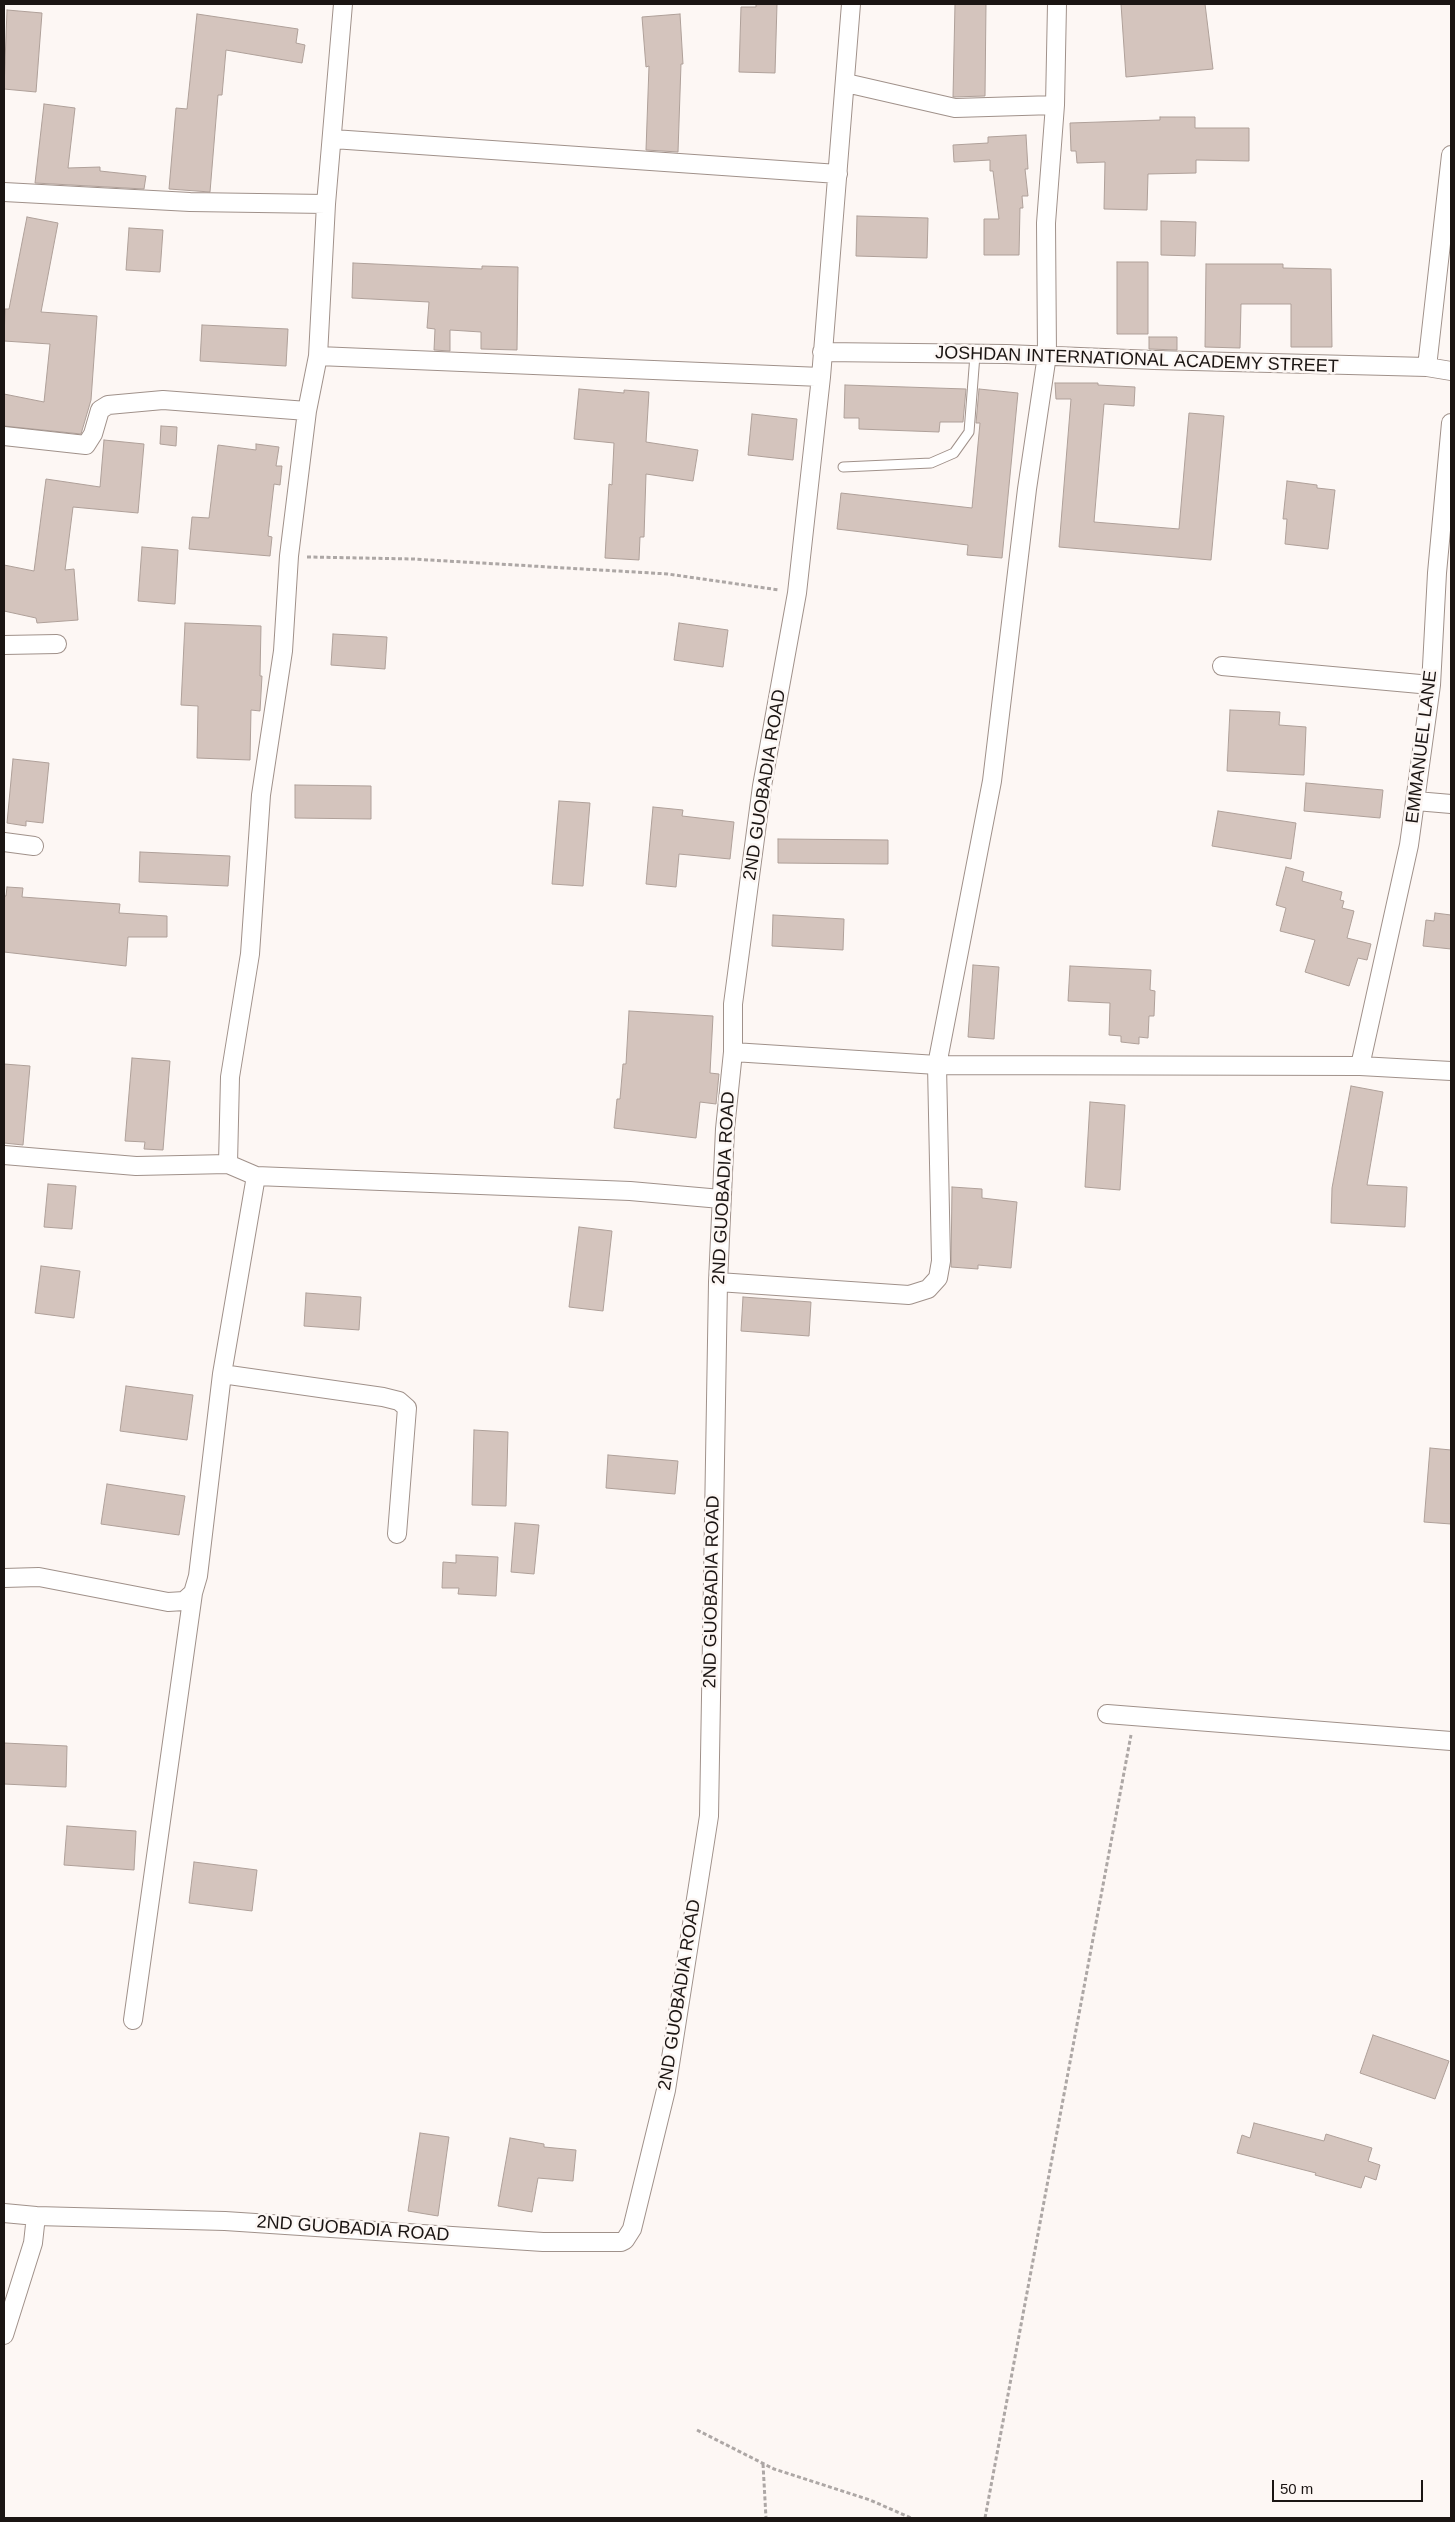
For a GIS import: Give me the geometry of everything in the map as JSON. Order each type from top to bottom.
[{"type":"street","points":[[228,1164],[230,1077],[250,954],[261,795],[283,651],[289,556],[307,411],[318,356],[326,204],[343,4]]},
{"type":"street","name":"2ND GUOBADIA ROAD","points":[[36,2216],[225,2221],[543,2242],[625,2240],[632,2229],[666,2090],[709,1816],[718,1282],[721,1199],[733,1052],[733,1004],[762,786],[797,593],[820,377],[846,83],[851,4]]},
{"type":"street","points":[[718,1282],[909,1295],[928,1289],[938,1278],[941,1261],[937,1065],[992,782],[1027,489],[1047,355],[1046,223],[1055,105],[1057,4]]},
{"type":"street","points":[[846,83],[955,108],[1055,105]]},
{"type":"street","points":[[333,139],[838,174]]},
{"type":"street","points":[[1427,367],[1451,155]]},
{"type":"street","points":[[4,192],[190,202],[326,204]]},
{"type":"street","name":"JOSHDAN INTERNATIONAL ACADEMY STREET","points":[[822,352],[1047,355],[1154,360],[1427,367],[1451,371]]},
{"type":"street","points":[[318,356],[820,377]]},
{"type":"street","points":[[4,436],[86,444],[93,434],[100,410],[108,405],[163,400],[307,411]]},
{"type":"street","name":"EMMANUEL LANE","points":[[1360,1066],[1410,845],[1431,685],[1437,573],[1451,422]]},
{"type":"street","points":[[4,645],[57,644]]},
{"type":"street","points":[[1222,666],[1431,685]]},
{"type":"street","points":[[1416,801],[1451,804]]},
{"type":"street","points":[[4,842],[34,846]]},
{"type":"street","points":[[733,1052],[937,1065],[1360,1066],[1451,1071]]},
{"type":"street","points":[[4,1155],[136,1166],[228,1164],[256,1176],[630,1191],[721,1199]]},
{"type":"street","points":[[133,2020],[193,1593],[198,1576],[222,1374],[256,1176]]},
{"type":"street","points":[[222,1374],[384,1397],[399,1401],[407,1408],[398,1534]]},
{"type":"street","points":[[4,1578],[39,1577],[168,1602],[184,1602],[193,1593]]},
{"type":"street","points":[[1107,1714],[1451,1741]]},
{"type":"street","points":[[4,2213],[36,2216],[33,2243],[4,2335]]},
{"type":"lane","points":[[844,467],[930,463],[954,453],[969,432],[975,355]]},
{"type":"path","points":[[289,556],[413,559],[668,574],[797,593]]},
{"type":"path","points":[[985,2518],[1134,1716]]},
{"type":"path","points":[[697,2430],[763,2464],[870,2500],[911,2518]]},
{"type":"path","points":[[763,2464],[766,2518]]},
{"type":"building","points":[[756,4],[777,4],[775,73],[739,72],[741,7],[756,7]]},
{"type":"building","points":[[955,4],[986,4],[985,96],[953,97]]},
{"type":"building","points":[[1121,4],[1205,4],[1213,69],[1126,77]]},
{"type":"building","points":[[7,10],[42,13],[36,92],[4,89]]},
{"type":"building","points":[[197,14],[298,29],[296,43],[305,45],[302,63],[226,50],[222,95],[218,95],[210,192],[169,189],[176,108],[187,109]]},
{"type":"building","points":[[680,14],[683,64],[681,64],[678,152],[646,150],[649,66],[646,67],[642,17]]},
{"type":"building","points":[[44,104],[75,108],[68,168],[100,167],[100,171],[146,176],[144,189],[35,183]]},
{"type":"building","points":[[1160,117],[1195,117],[1195,128],[1249,128],[1249,161],[1196,160],[1196,173],[1148,174],[1147,210],[1104,209],[1105,162],[1077,163],[1076,151],[1071,151],[1070,123],[1160,120]]},
{"type":"building","points":[[1026,135],[1028,169],[1025,169],[1028,196],[1022,196],[1023,208],[1020,208],[1019,255],[984,255],[984,219],[999,219],[993,171],[990,171],[990,160],[954,162],[953,145],[988,143],[988,137]]},
{"type":"building","points":[[857,216],[928,218],[927,258],[856,256]]},
{"type":"building","points":[[27,217],[58,223],[41,312],[97,316],[91,400],[81,434],[4,426],[4,394],[44,402],[50,344],[4,341],[5,309],[9,309]]},
{"type":"building","points":[[1161,221],[1196,222],[1195,256],[1161,255]]},
{"type":"building","points":[[129,228],[163,230],[160,272],[126,270]]},
{"type":"building","points":[[1117,262],[1148,262],[1148,334],[1117,334]]},
{"type":"building","points":[[353,263],[482,269],[482,266],[518,267],[517,350],[481,349],[481,332],[450,330],[450,351],[434,350],[435,329],[427,328],[429,302],[352,298]]},
{"type":"building","points":[[1206,264],[1283,264],[1283,268],[1331,269],[1332,347],[1291,347],[1291,304],[1241,304],[1240,348],[1205,347]]},
{"type":"building","points":[[202,325],[288,329],[286,366],[200,361]]},
{"type":"building","points":[[1149,337],[1177,337],[1177,350],[1149,349]]},
{"type":"building","points":[[1055,383],[1098,383],[1098,385],[1135,387],[1134,406],[1104,404],[1094,522],[1179,529],[1189,413],[1224,416],[1211,560],[1059,547],[1071,399],[1056,399]]},
{"type":"building","points":[[845,385],[966,389],[963,422],[940,422],[939,432],[859,429],[859,418],[844,418]]},
{"type":"building","points":[[579,389],[624,393],[624,390],[649,392],[646,442],[698,450],[693,481],[646,474],[644,537],[640,537],[639,560],[605,558],[609,484],[612,485],[614,443],[574,439]]},
{"type":"building","points":[[979,389],[1018,393],[1002,558],[967,555],[968,545],[837,529],[841,493],[972,508],[980,423],[976,423]]},
{"type":"building","points":[[752,414],[797,419],[793,460],[748,455]]},
{"type":"building","points":[[161,426],[177,427],[176,446],[160,444]]},
{"type":"building","points":[[104,440],[144,444],[138,513],[73,507],[65,570],[74,569],[78,620],[37,623],[36,618],[4,611],[4,565],[34,571],[46,479],[100,487]]},
{"type":"building","points":[[256,444],[279,447],[276,466],[282,466],[280,485],[274,484],[268,536],[272,537],[270,556],[189,549],[192,517],[209,518],[218,445],[256,450]]},
{"type":"building","points":[[1287,481],[1317,485],[1317,488],[1335,490],[1328,549],[1285,544],[1287,519],[1283,519]]},
{"type":"building","points":[[142,547],[178,550],[175,604],[138,601]]},
{"type":"building","points":[[185,623],[261,626],[260,676],[262,676],[260,711],[251,710],[250,760],[197,758],[198,706],[181,705]]},
{"type":"building","points":[[679,623],[728,630],[723,667],[674,660]]},
{"type":"building","points":[[333,634],[387,637],[385,669],[331,665]]},
{"type":"building","points":[[1230,710],[1280,712],[1279,725],[1306,727],[1304,775],[1227,771]]},
{"type":"building","points":[[13,759],[49,763],[43,823],[26,821],[26,826],[7,823]]},
{"type":"building","points":[[1306,783],[1383,790],[1380,818],[1304,811]]},
{"type":"building","points":[[295,785],[371,786],[371,819],[295,818]]},
{"type":"building","points":[[559,801],[590,803],[583,886],[552,884]]},
{"type":"building","points":[[653,807],[683,810],[682,816],[734,822],[730,859],[679,854],[676,887],[646,884]]},
{"type":"building","points":[[1218,811],[1296,823],[1291,859],[1212,846]]},
{"type":"building","points":[[778,839],[888,840],[888,864],[778,863]]},
{"type":"building","points":[[140,852],[230,856],[228,886],[139,882]]},
{"type":"building","points":[[1286,867],[1304,872],[1302,881],[1342,892],[1340,900],[1344,901],[1342,908],[1354,911],[1347,938],[1371,944],[1367,960],[1358,958],[1349,986],[1305,972],[1315,940],[1280,931],[1286,908],[1276,905]]},
{"type":"building","points":[[7,887],[23,888],[22,897],[120,904],[119,913],[167,916],[167,937],[128,937],[126,966],[4,952],[4,896],[6,896]]},
{"type":"building","points":[[1435,913],[1451,915],[1451,949],[1423,946],[1426,920],[1434,921]]},
{"type":"building","points":[[773,915],[844,919],[843,950],[772,946]]},
{"type":"building","points":[[973,965],[999,967],[994,1039],[968,1037]]},
{"type":"building","points":[[1070,966],[1151,970],[1150,990],[1155,991],[1154,1016],[1149,1016],[1148,1038],[1139,1037],[1139,1044],[1121,1042],[1121,1036],[1109,1035],[1110,1003],[1068,1001]]},
{"type":"building","points":[[629,1011],[713,1016],[710,1073],[719,1074],[716,1104],[700,1102],[696,1138],[614,1128],[617,1099],[620,1099],[623,1064],[626,1064]]},
{"type":"building","points":[[132,1058],[170,1061],[163,1150],[144,1149],[145,1142],[125,1141]]},
{"type":"building","points":[[4,1064],[30,1066],[23,1145],[4,1143]]},
{"type":"building","points":[[1351,1086],[1383,1092],[1367,1185],[1407,1187],[1405,1227],[1331,1223],[1332,1188]]},
{"type":"building","points":[[1090,1102],[1125,1105],[1120,1190],[1085,1187]]},
{"type":"building","points":[[48,1184],[76,1186],[72,1229],[44,1227]]},
{"type":"building","points":[[952,1187],[982,1189],[982,1198],[1017,1202],[1011,1268],[978,1265],[978,1269],[951,1267]]},
{"type":"building","points":[[579,1227],[612,1231],[603,1311],[569,1307]]},
{"type":"building","points":[[41,1266],[80,1271],[74,1318],[35,1313]]},
{"type":"building","points":[[306,1293],[361,1297],[359,1330],[304,1326]]},
{"type":"building","points":[[743,1297],[811,1302],[809,1336],[741,1331]]},
{"type":"building","points":[[126,1386],[193,1395],[187,1440],[120,1431]]},
{"type":"building","points":[[474,1430],[508,1432],[506,1506],[472,1505]]},
{"type":"building","points":[[1430,1448],[1451,1450],[1451,1524],[1424,1522]]},
{"type":"building","points":[[608,1455],[678,1461],[675,1494],[606,1488]]},
{"type":"building","points":[[107,1484],[185,1496],[179,1535],[101,1524]]},
{"type":"building","points":[[515,1523],[539,1525],[534,1574],[511,1572]]},
{"type":"building","points":[[456,1555],[498,1557],[496,1596],[458,1594],[459,1588],[442,1588],[443,1562],[456,1563]]},
{"type":"building","points":[[4,1743],[67,1746],[66,1787],[4,1784]]},
{"type":"building","points":[[67,1826],[136,1831],[134,1870],[64,1865]]},
{"type":"building","points":[[194,1862],[257,1870],[252,1911],[189,1903]]},
{"type":"building","points":[[1373,2035],[1449,2061],[1435,2099],[1360,2073]]},
{"type":"building","points":[[1254,2123],[1324,2141],[1326,2134],[1372,2148],[1368,2161],[1380,2165],[1376,2180],[1365,2176],[1361,2188],[1315,2175],[1316,2173],[1237,2153],[1242,2135],[1250,2138]]},
{"type":"building","points":[[420,2133],[449,2137],[438,2216],[408,2211]]},
{"type":"building","points":[[510,2138],[544,2144],[544,2147],[576,2150],[573,2181],[538,2178],[532,2212],[498,2206]]}]
